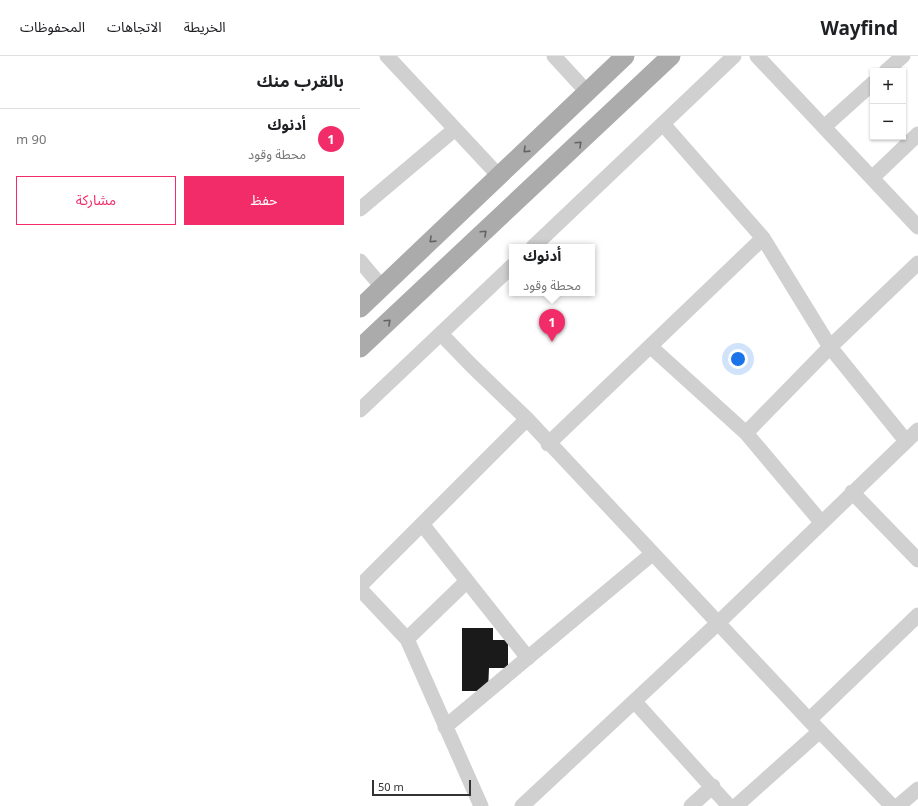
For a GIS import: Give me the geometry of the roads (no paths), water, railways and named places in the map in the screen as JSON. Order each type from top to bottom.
[{"type":"main road","points":[[360,308],[625,56]]},
{"type":"main road","points":[[360,348],[671,56]]},
{"type":"street","points":[[387,56],[499,176]]},
{"type":"street","points":[[554,56],[587,92]]},
{"type":"street","points":[[536,244],[734,56]]},
{"type":"street","points":[[756,56],[918,227]]},
{"type":"street","points":[[889,68],[902,56]]},
{"type":"street","points":[[824,127],[870,86]]},
{"type":"street","points":[[663,124],[763,238],[830,347],[906,441]]},
{"type":"street","points":[[360,209],[455,129]]},
{"type":"street","points":[[872,178],[918,134]]},
{"type":"street","points":[[548,444],[651,347],[763,238]]},
{"type":"street","points":[[360,261],[382,288]]},
{"type":"street","points":[[746,433],[830,347],[918,264]]},
{"type":"street","points":[[360,410],[509,269]]},
{"type":"street","points":[[441,334],[527,419],[548,444],[892,806]]},
{"type":"street","points":[[651,347],[746,433],[821,522]]},
{"type":"street","points":[[481,806],[407,639],[360,588],[527,419]]},
{"type":"street","points":[[522,806],[718,624],[821,522],[918,430]]},
{"type":"street","points":[[852,492],[918,560]]},
{"type":"street","points":[[422,524],[528,658]]},
{"type":"street","points":[[446,727],[652,554]]},
{"type":"street","points":[[407,639],[467,581]]},
{"type":"street","points":[[809,720],[918,615]]},
{"type":"street","points":[[635,702],[713,786],[729,806]]},
{"type":"street","points":[[736,806],[820,731]]},
{"type":"street","points":[[691,806],[713,786]]},
{"type":"street","points":[[898,806],[918,789]]},
{"type":"place","name":"أدنوك","points":[[552,342]]}]
